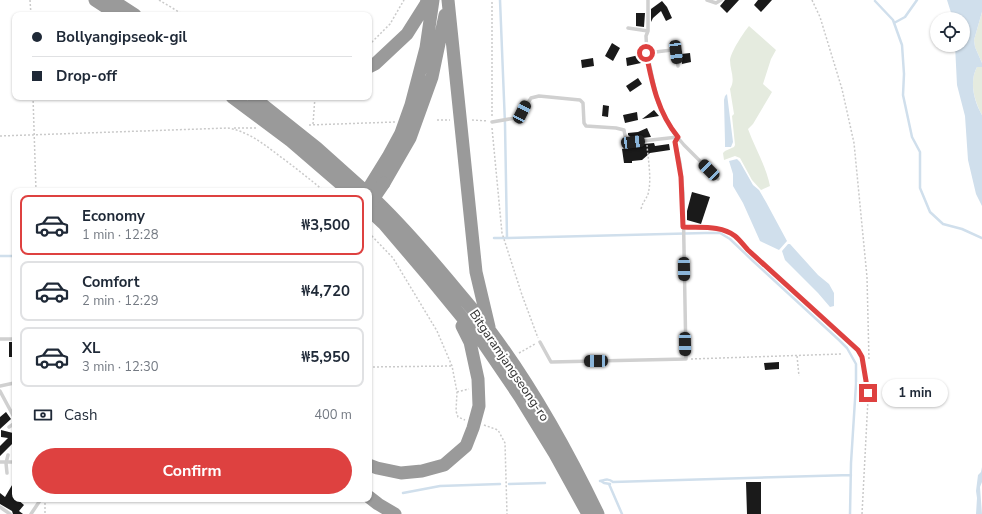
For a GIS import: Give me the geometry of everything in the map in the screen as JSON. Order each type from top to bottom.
[{"type":"highway","points":[[95,0],[113,12]]},
{"type":"highway","points":[[112,0],[130,12]]},
{"type":"highway","points":[[372,66],[407,34],[427,0]]},
{"type":"highway","points":[[372,198],[401,133],[411,105],[426,48],[433,0]]},
{"type":"highway","points":[[370,188],[380,180],[410,138],[432,77],[448,2]]},
{"type":"highway","points":[[448,2],[476,272],[490,331]]},
{"type":"highway","points":[[236,100],[291,141],[346,188]]},
{"type":"highway","points":[[257,100],[317,148],[363,188]]},
{"type":"highway","name":"Bitgaramjangseong-ro","points":[[372,197],[431,259],[490,331],[539,404],[577,471],[598,514]]},
{"type":"highway","name":"Bitgaramjangseong-ro","points":[[372,213],[384,224],[484,344],[520,397],[555,454],[588,514]]},
{"type":"highway","points":[[372,466],[401,473],[422,471],[444,465],[466,446],[473,428],[479,406],[478,379],[470,342],[457,316],[430,278]]},
{"type":"highway","points":[[372,499],[395,514]]},
{"type":"lane","points":[[648,0],[646,53],[658,103],[666,120],[678,137],[718,179]]},
{"type":"lane","points":[[707,0],[716,2],[721,0]]},
{"type":"lane","points":[[628,28],[648,31]]},
{"type":"lane","points":[[646,53],[672,50],[676,52],[678,66]]},
{"type":"lane","points":[[492,122],[516,118],[531,98],[539,96],[580,100],[583,103],[584,123],[586,126],[624,130],[625,138],[628,141],[647,141],[678,137]]},
{"type":"lane","points":[[540,342],[551,362],[686,359],[684,229],[681,177],[675,142],[678,137]]},
{"type":"lane","points":[[684,229],[716,228],[727,231],[736,237],[748,250],[858,350],[862,357],[868,393]]},
{"type":"lane","points":[[0,339],[12,339]]},
{"type":"lane","points":[[0,386],[12,383]]},
{"type":"lane","points":[[0,391],[12,413]]},
{"type":"lane","points":[[6,473],[8,455]]},
{"type":"lane","points":[[0,462],[12,462]]},
{"type":"lane","points":[[31,514],[39,502]]},
{"type":"lane","points":[[0,507],[10,514]]},
{"type":"path","points":[[30,0],[31,12]]},
{"type":"path","points":[[159,0],[179,12]]},
{"type":"path","points":[[372,42],[390,24],[404,0]]},
{"type":"path","points":[[812,0],[820,17],[842,89],[854,144],[867,276],[869,362]]},
{"type":"path","points":[[33,100],[36,188]]},
{"type":"path","points":[[314,124],[315,100]]},
{"type":"path","points":[[437,120],[450,120]]},
{"type":"path","points":[[472,120],[492,122]]},
{"type":"path","points":[[309,124],[395,122]]},
{"type":"path","points":[[228,128],[239,130],[257,139],[321,188]]},
{"type":"path","points":[[0,136],[260,128]]},
{"type":"path","points":[[641,209],[642,202],[648,194],[649,171],[647,141]]},
{"type":"path","points":[[502,233],[522,296],[540,342],[519,353]]},
{"type":"path","points":[[372,236],[393,258],[436,331],[452,366],[457,392],[456,411],[458,417],[465,420]]},
{"type":"path","points":[[686,359],[841,354]]},
{"type":"path","points":[[797,356],[799,376]]},
{"type":"path","points":[[372,367],[452,366]]},
{"type":"path","points":[[457,392],[469,389]]},
{"type":"path","points":[[862,514],[868,393]]},
{"type":"path","points":[[482,425],[498,430],[504,443],[507,514]]},
{"type":"path","points":[[44,502],[45,514]]},
{"type":"shaded area","points":[[982,12],[982,63],[975,47],[974,40]]},
{"type":"shaded area","points":[[749,26],[776,50],[771,59],[763,84],[772,92],[753,124],[748,129],[763,164],[770,186],[761,190],[752,180],[740,158],[735,156],[724,160],[723,153],[735,145],[732,116],[734,114],[730,89],[733,78],[730,60],[738,43]]},
{"type":"shaded area","points":[[977,67],[982,67],[982,115],[975,97],[973,85],[973,79]]},
{"type":"water","points":[[947,0],[982,0],[982,12],[974,40],[982,67],[977,67],[973,79],[973,85],[975,98],[982,115],[982,206],[976,194],[968,160],[965,116],[957,85],[955,52],[970,52],[970,12],[951,12]]},
{"type":"water","points":[[727,94],[733,142],[731,147],[725,147],[724,100]]},
{"type":"water","points":[[737,159],[753,185],[759,190],[787,241],[779,250],[760,241],[743,203],[733,186],[733,174],[729,161]]},
{"type":"water","points":[[788,244],[790,244],[818,275],[829,284],[834,293],[834,306],[830,307],[785,260],[782,251]]},
{"type":"water","points":[[982,467],[982,482],[980,487],[982,514],[976,514],[978,475],[981,472]]},
{"type":"building","points":[[725,0],[739,0],[727,13],[720,6]]},
{"type":"building","points":[[758,0],[772,0],[761,12],[754,5]]},
{"type":"building","points":[[662,1],[667,7],[672,18],[666,21],[661,11],[653,18],[651,22],[651,9]]},
{"type":"building","points":[[636,13],[645,13],[644,27],[636,26]]},
{"type":"building","points":[[612,43],[620,48],[613,61],[605,56]]},
{"type":"building","points":[[690,53],[691,62],[682,64],[681,54]]},
{"type":"building","points":[[639,55],[641,63],[627,66],[626,58]]},
{"type":"building","points":[[593,58],[594,66],[582,68],[581,60]]},
{"type":"building","points":[[638,78],[642,84],[630,92],[626,86]]},
{"type":"building","points":[[603,105],[609,106],[608,117],[602,116]]},
{"type":"building","points":[[654,110],[659,116],[642,119]]},
{"type":"building","points":[[637,112],[638,120],[625,123],[623,115]]},
{"type":"building","points":[[647,128],[651,137],[633,139],[628,135],[628,133],[638,132]]},
{"type":"building","points":[[654,143],[655,146],[669,144],[670,150],[650,153],[642,160],[632,161],[632,163],[624,163],[622,149],[629,147],[629,144]]},
{"type":"building","points":[[692,192],[710,197],[701,224],[687,220],[687,211]]},
{"type":"building","points":[[9,342],[12,342],[12,357],[9,357]]},
{"type":"building","points":[[779,362],[779,369],[765,370],[764,363]]},
{"type":"building","points":[[6,412],[11,419],[0,429],[0,417]]},
{"type":"building","points":[[1,430],[12,433],[12,444],[0,456],[0,446],[8,438],[1,437]]},
{"type":"building","points":[[746,482],[761,482],[761,514],[747,514]]},
{"type":"building","points":[[12,485],[12,502],[20,502],[24,505],[19,511],[23,514],[13,514],[12,511],[0,504],[0,493],[5,497]]},
{"type":"waterway","points":[[500,0],[505,124],[507,238],[720,233],[730,239],[839,340],[847,348],[856,364],[850,514]]},
{"type":"waterway","points":[[894,23],[905,17],[917,0]]},
{"type":"waterway","points":[[875,1],[893,20],[902,45],[904,74],[903,95],[912,137],[920,152],[920,188],[930,212],[943,224],[962,229],[982,238]]},
{"type":"waterway","points":[[494,238],[507,238]]},
{"type":"waterway","points":[[0,256],[12,256]]},
{"type":"waterway","points":[[600,481],[608,480],[613,482],[851,475]]},
{"type":"waterway","points":[[601,481],[610,484]]},
{"type":"waterway","points":[[509,484],[545,483]]},
{"type":"waterway","points":[[403,493],[440,486],[500,484]]},
{"type":"waterway","points":[[609,484],[622,514]]},
{"type":"route","points":[[646,53],[658,103],[666,120],[678,137],[675,142],[680,163],[683,193],[683,227],[716,228],[727,231],[736,237],[748,250],[858,350],[862,357],[868,393]]}]
